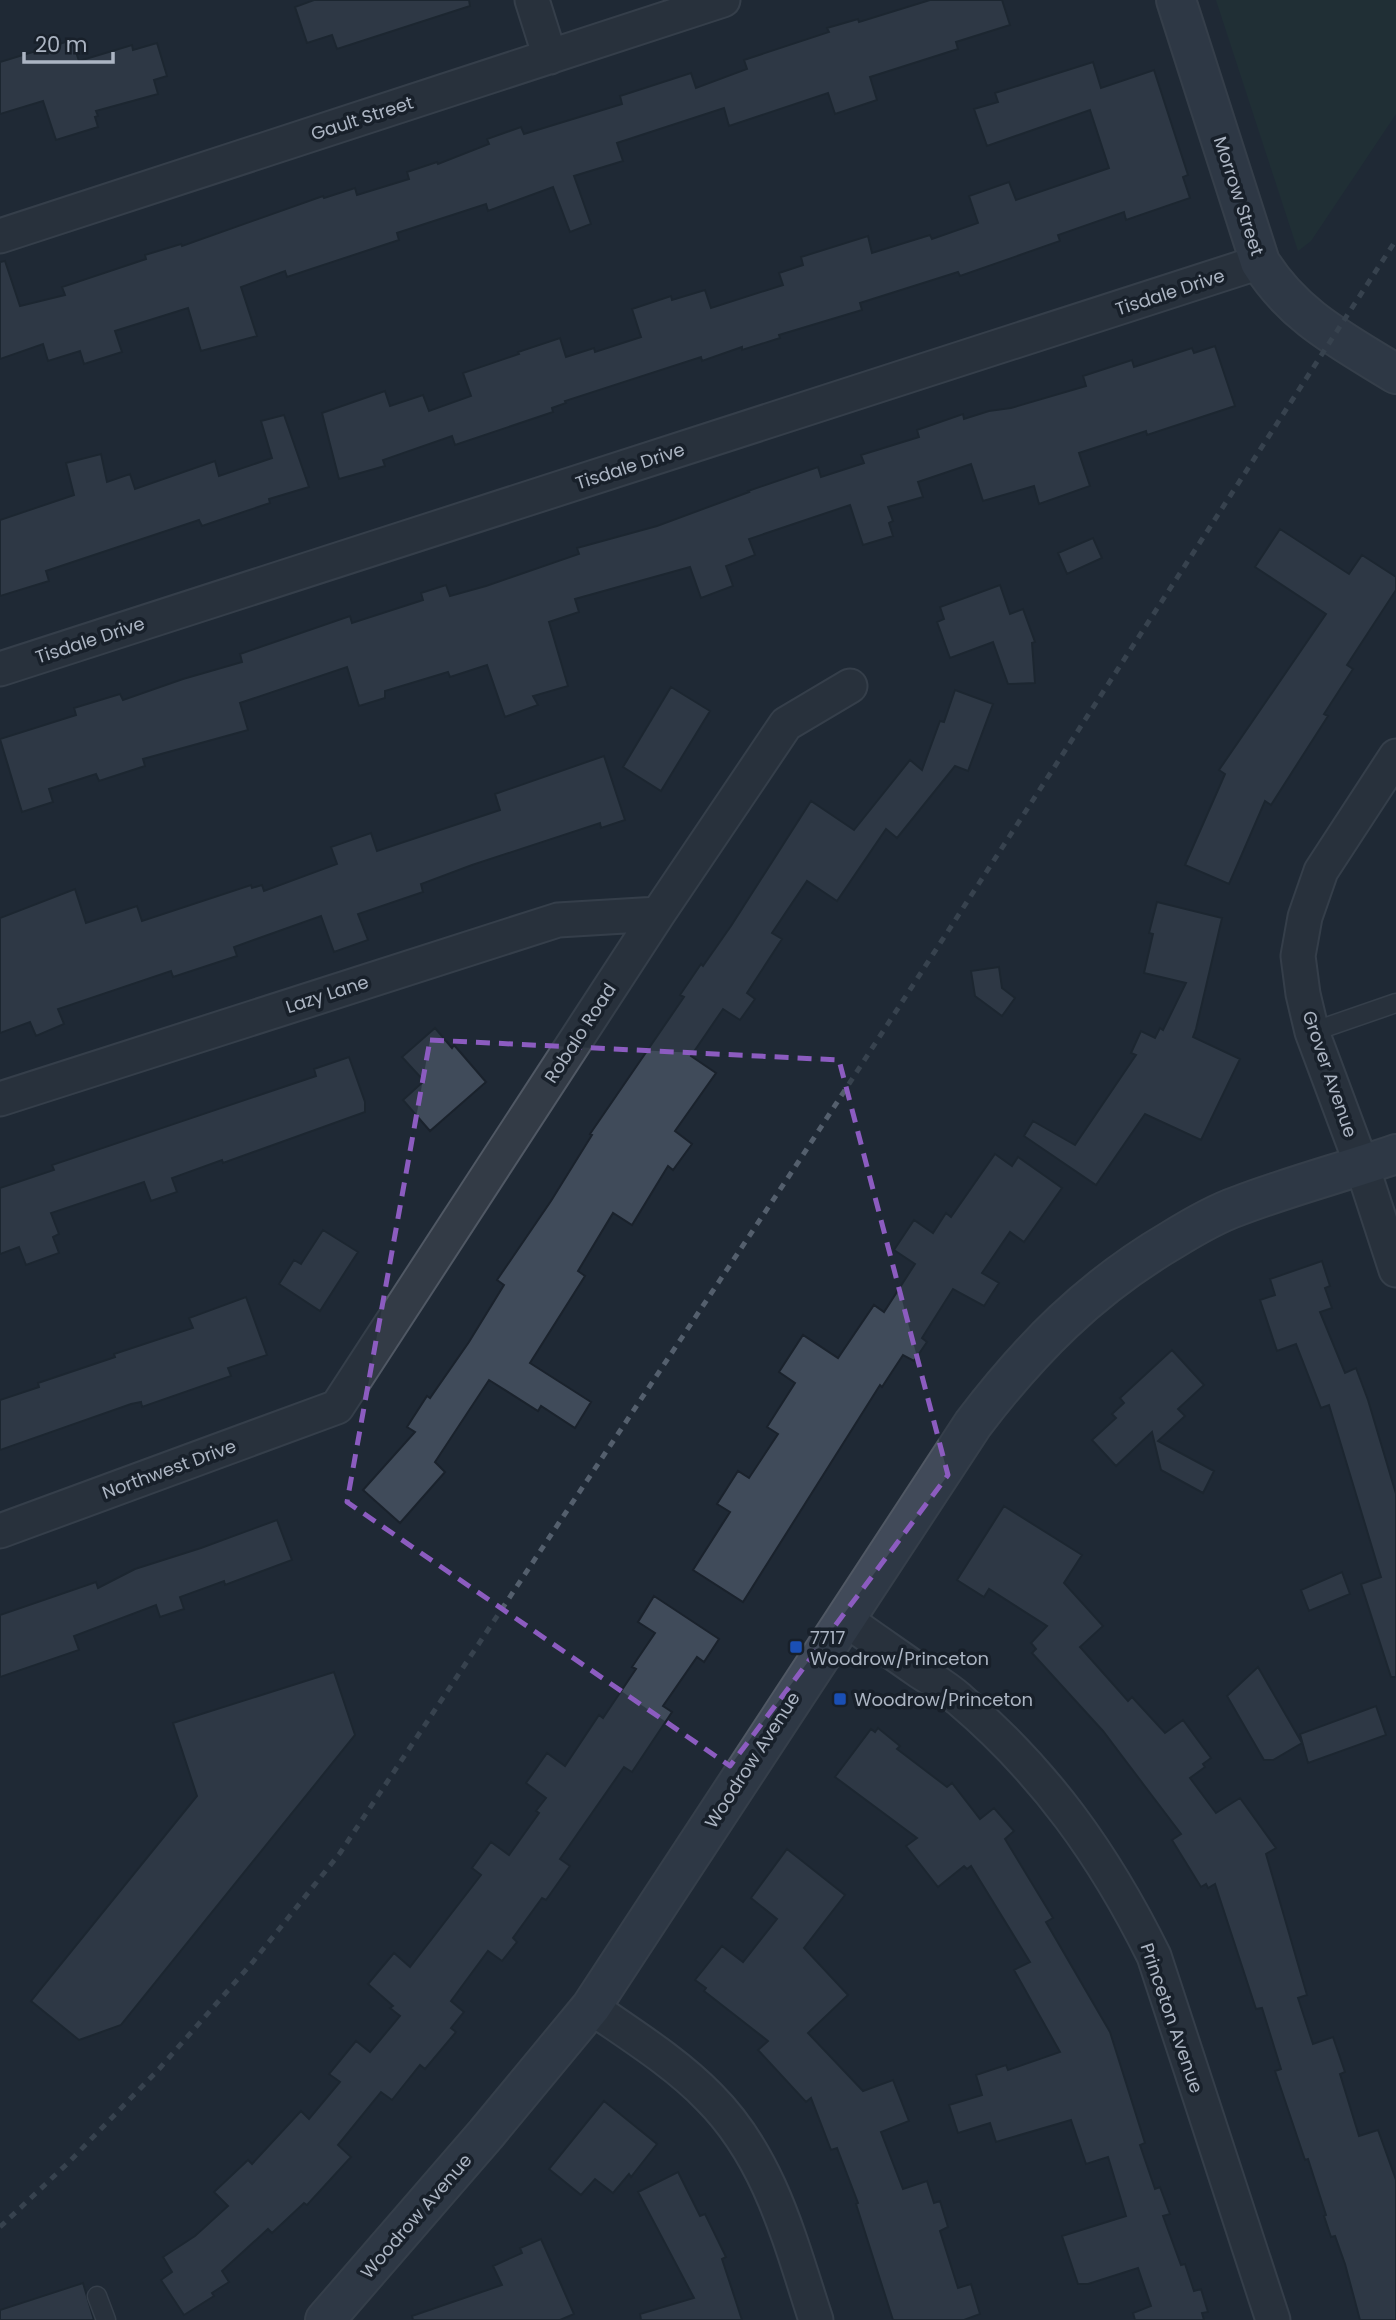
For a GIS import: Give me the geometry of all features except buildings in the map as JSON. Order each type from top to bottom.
[{"type":"street","points":[[532,0],[551,57]]},
{"type":"street","name":"Gault Street","points":[[0,236],[723,0]]},
{"type":"street","name":"Morrow Street","points":[[1176,0],[1260,262],[1284,296],[1308,318],[1396,374]]},
{"type":"street","name":"Tisdale Drive","points":[[0,669],[1260,262]]},
{"type":"street","name":"Robalo Road","points":[[337,1407],[658,914],[786,724],[850,686]]},
{"type":"street","name":"Grover Avenue","points":[[1396,756],[1321,871],[1305,917],[1298,956],[1312,1032],[1379,1160],[1396,1270]]},
{"type":"street","name":"Lazy Lane","points":[[0,1099],[558,920],[658,914]]},
{"type":"street","name":"Woodrow Avenue","points":[[340,2313],[590,2007],[974,1424],[1035,1348],[1067,1317],[1126,1269],[1191,1228],[1237,1206],[1379,1160]]},
{"type":"street","name":"Northwest Drive","points":[[0,1531],[337,1407]]},
{"type":"street","name":"Princeton Avenue","points":[[845,1619],[957,1697],[999,1735],[1068,1813],[1103,1863],[1131,1909],[1154,1956],[1273,2320]]},
{"type":"street","points":[[590,2007],[674,2066],[709,2097],[739,2132],[765,2175],[783,2219],[816,2320]]},
{"type":"lane","points":[[1312,1032],[1396,1003]]},
{"type":"lane","points":[[97,2297],[106,2320]]},
{"type":"highlighted area","points":[[430,1040],[839,1060],[948,1475],[730,1766],[347,1502]]},
{"type":"green space","points":[[1216,0],[1396,0],[1396,114],[1311,241],[1298,251]]},
{"type":"railway","points":[[0,2227],[68,2163],[159,2069],[252,1963],[340,1853],[799,1161],[1396,240]]},
{"type":"place","name":"7717 Woodrow/Princeton","points":[[796,1647]]},
{"type":"place","name":"Woodrow/Princeton","points":[[840,1699]]}]
